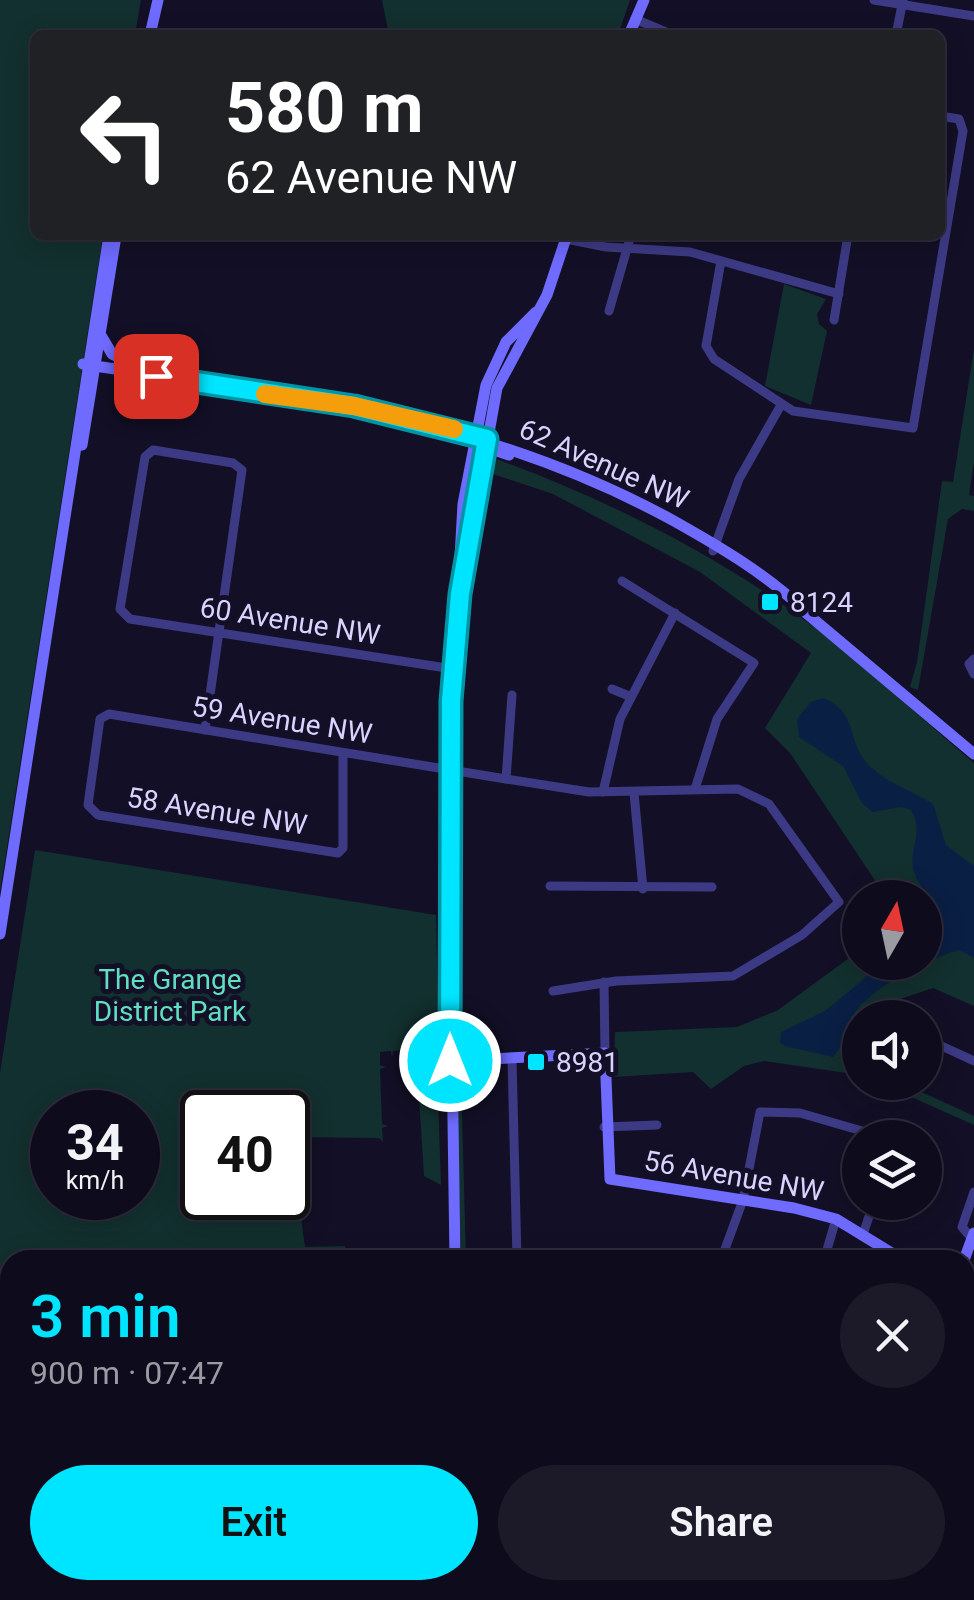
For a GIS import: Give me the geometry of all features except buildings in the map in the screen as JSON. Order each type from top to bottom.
[{"type":"main road","points":[[151,30],[158,0]]},
{"type":"main road","points":[[631,30],[644,0]]},
{"type":"main road","points":[[89,365],[101,334],[112,240]]},
{"type":"main road","points":[[0,934],[112,240]]},
{"type":"main road","points":[[455,1250],[448,770],[464,504],[497,388],[553,281],[565,240]]},
{"type":"main road","points":[[101,334],[112,354],[156,376]]},
{"type":"main road","name":"62 Avenue NW","points":[[89,365],[301,400],[480,441],[572,480],[773,581],[974,754]]},
{"type":"main road","points":[[450,1061],[604,1053],[604,1127]]},
{"type":"main road","name":"56 Avenue NW","points":[[604,1127],[606,1176],[836,1220],[888,1250]]},
{"type":"street","points":[[874,0],[901,1],[974,16]]},
{"type":"street","points":[[897,30],[901,1]]},
{"type":"street","points":[[635,19],[662,30]]},
{"type":"street","points":[[945,118],[963,124],[945,213]]},
{"type":"street","points":[[583,240],[628,248],[680,250],[838,294]]},
{"type":"street","points":[[608,311],[630,240]]},
{"type":"street","points":[[834,320],[847,240]]},
{"type":"street","points":[[721,261],[708,353],[781,405],[816,416],[913,428],[941,240]]},
{"type":"street","points":[[714,548],[738,479],[781,405]]},
{"type":"street","name":"60 Avenue NW","points":[[217,633],[242,470],[233,462],[149,452],[145,457],[122,613],[130,619],[217,633],[453,669]]},
{"type":"street","points":[[622,581],[754,662],[717,719],[695,789]]},
{"type":"street","points":[[602,792],[612,742],[629,696],[674,613]]},
{"type":"street","points":[[205,730],[217,633]]},
{"type":"street","points":[[974,660],[969,664],[974,674]]},
{"type":"street","points":[[612,688],[629,696]]},
{"type":"street","points":[[506,778],[512,695]]},
{"type":"street","name":"59 Avenue NW","points":[[88,805],[100,719],[109,714],[602,792],[738,789],[769,804],[839,906],[802,936],[733,976],[604,982]]},
{"type":"street","name":"58 Avenue NW","points":[[88,805],[98,815],[338,853],[343,848],[343,752]]},
{"type":"street","points":[[634,793],[643,889]]},
{"type":"street","points":[[550,886],[712,887]]},
{"type":"street","points":[[553,991],[604,982],[604,1053]]},
{"type":"street","points":[[942,1046],[974,1061]]},
{"type":"street","points":[[512,1059],[513,1250]]},
{"type":"street","points":[[725,1250],[743,1200],[760,1112],[800,1113],[842,1125]]},
{"type":"street","points":[[604,1127],[657,1126]]},
{"type":"street","points":[[973,1238],[962,1226],[974,1192]]},
{"type":"street","points":[[827,1250],[836,1220]]},
{"type":"street","points":[[863,1234],[868,1220]]},
{"type":"green space","points":[[0,0],[141,0],[136,30],[30,30],[30,240],[102,240],[0,892]]},
{"type":"green space","points":[[382,0],[630,0],[620,30],[388,30]]},
{"type":"green space","points":[[784,284],[826,299],[817,314],[819,324],[827,331],[811,405],[765,386]]},
{"type":"green space","points":[[974,349],[974,462],[969,495],[974,496],[974,511],[962,509],[948,519],[918,690],[910,687],[917,662],[942,481],[953,482]]},
{"type":"green space","points":[[491,457],[621,511],[704,555],[822,633],[974,763],[974,1006],[933,988],[897,1000],[842,1000],[842,1072],[764,1061],[744,1066],[711,1089],[693,1072],[614,1077],[615,1032],[737,1027],[778,1010],[842,963],[842,980],[942,980],[942,880],[875,880],[790,753],[765,728],[811,653],[700,572],[553,494],[490,473]]},
{"type":"green space","name":"The Grange District Park","points":[[35,850],[436,915],[439,1050],[433,1053],[424,1049],[414,1056],[413,1050],[393,1051],[392,1057],[391,1051],[380,1052],[380,1065],[386,1067],[380,1069],[382,1124],[388,1126],[382,1128],[383,1142],[379,1138],[310,1137],[310,1090],[180,1090],[180,1220],[301,1220],[305,1247],[345,1246],[346,1250],[0,1250],[0,1073]]},
{"type":"green space","points":[[417,1065],[437,1068],[441,1185],[424,1176]]},
{"type":"green space","points":[[466,1069],[461,1077],[466,1250],[461,1250],[456,1075]]},
{"type":"green space","points":[[918,1100],[939,1100],[974,1116],[974,1125]]},
{"type":"water","points":[[823,698],[842,710],[866,762],[889,781],[933,804],[946,845],[974,866],[974,958],[959,950],[942,956],[942,880],[918,880],[915,874],[917,832],[911,810],[901,807],[872,812],[862,803],[843,766],[799,737],[797,719],[811,702]]},
{"type":"water","points":[[862,980],[895,980],[866,1000],[842,1000],[842,1042],[833,1057],[780,1043],[781,1032],[825,1011]]},
{"type":"slow traffic","points":[[265,394],[354,406],[454,429]]},
{"type":"place","name":"8124","points":[[770,602]]},
{"type":"place","name":"8981","points":[[536,1062]]},
{"type":"route","points":[[156,376],[354,406],[487,439],[460,594],[451,701],[450,1061]]}]
